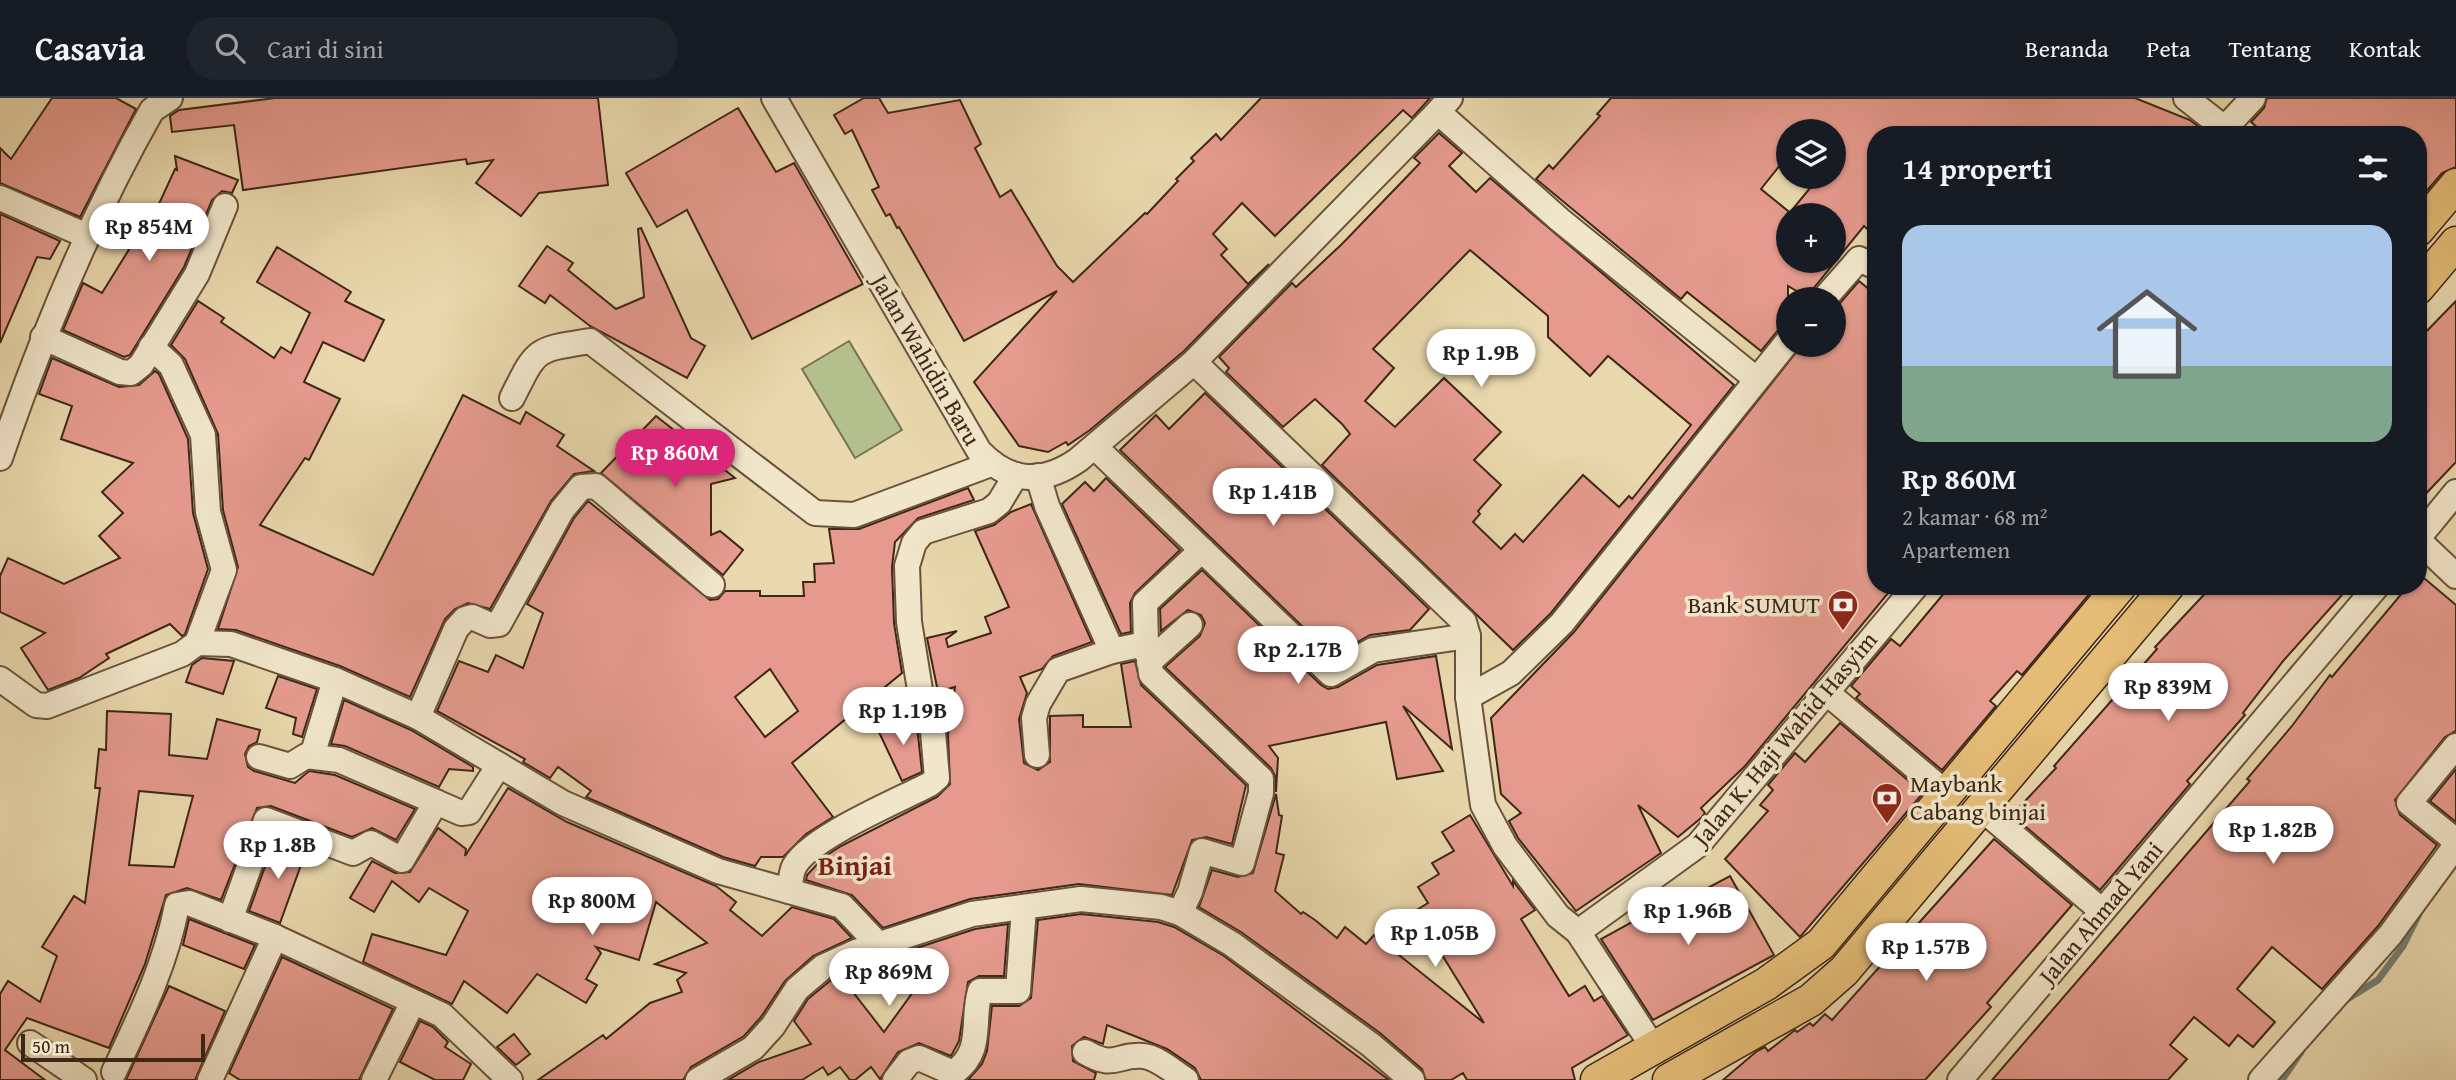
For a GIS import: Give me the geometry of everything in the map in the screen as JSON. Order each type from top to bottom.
[{"type":"main road","points":[[2427,222],[2452,198]]},
{"type":"main road","points":[[2427,277],[2456,243]]},
{"type":"main road","points":[[1597,1080],[1766,984],[1821,944],[2112,595]]},
{"type":"main road","points":[[1670,1080],[1811,1000],[1844,971],[2154,595]]},
{"type":"street","points":[[0,458],[43,337],[87,236],[152,110],[170,98]]},
{"type":"street","name":"Jalan Wahidin Baru","points":[[774,98],[979,451],[991,464],[1027,476]]},
{"type":"street","points":[[2186,98],[2222,126]]},
{"type":"street","points":[[2233,126],[2253,98]]},
{"type":"street","points":[[789,891],[793,868],[806,853],[837,831],[937,778],[933,732],[920,690],[909,622],[907,566],[914,543],[923,532],[989,511],[1027,476],[1063,471],[1095,447],[1194,362],[1444,105],[1560,220],[1756,379]]},
{"type":"street","points":[[0,198],[87,236]]},
{"type":"street","points":[[43,337],[120,372],[131,373],[141,365],[197,274],[225,206]]},
{"type":"street","points":[[1834,287],[1859,259],[1867,263]]},
{"type":"street","points":[[512,398],[533,357],[550,347],[590,341],[815,513],[854,515],[991,464]]},
{"type":"street","points":[[0,679],[36,705],[47,706],[181,654],[197,643],[224,570],[208,512],[203,435],[171,365],[151,347]]},
{"type":"street","points":[[1468,697],[1511,673],[1562,623],[1776,355]]},
{"type":"street","points":[[1194,362],[1464,622],[1468,636],[1468,697],[1483,805],[1505,846],[1558,916],[1578,932],[1653,1047]]},
{"type":"street","points":[[1095,447],[1331,674],[1373,650],[1468,636]]},
{"type":"street","points":[[1027,476],[1047,506],[1111,651]]},
{"type":"street","points":[[418,717],[456,629],[465,619],[472,617],[490,625],[499,624],[562,510],[581,487],[596,486],[712,585]]},
{"type":"street","points":[[2427,528],[2456,492]]},
{"type":"street","points":[[2427,548],[2456,576]]},
{"type":"street","points":[[1180,914],[1190,892],[1202,850],[1242,863],[1261,793],[1261,779],[1151,674],[1145,653],[1144,603],[1202,550]]},
{"type":"street","name":"Jalan K. Haji Wahid Hasyim","points":[[1578,932],[1698,845],[1908,595]]},
{"type":"street","name":"Jalan Ahmad Yani","points":[[1960,1080],[2369,595]]},
{"type":"street","points":[[1037,755],[1034,718],[1038,704],[1058,670],[1111,651],[1145,653],[1190,625]]},
{"type":"street","points":[[197,643],[231,644],[334,680],[418,717],[563,803],[706,866],[842,906],[879,945]]},
{"type":"street","points":[[313,756],[334,680]]},
{"type":"street","points":[[1826,692],[1946,793]]},
{"type":"street","points":[[2261,1080],[2390,934],[2456,843],[2409,803],[2456,747]]},
{"type":"street","points":[[259,757],[290,766],[306,755],[339,760],[461,813],[469,811],[499,765]]},
{"type":"street","points":[[230,920],[266,820],[353,853],[371,843],[402,860],[436,802]]},
{"type":"street","points":[[1981,808],[2102,911]]},
{"type":"street","points":[[698,1080],[753,1048],[773,1026],[797,989],[823,967],[972,914],[1080,899],[1161,906],[1180,914],[1232,944],[1371,1045],[1412,1080]]},
{"type":"street","points":[[115,1077],[149,998],[172,935],[177,905],[189,903],[275,937],[442,1015],[510,1080]]},
{"type":"street","points":[[895,1080],[909,1062],[919,1058],[953,1073],[960,1068],[976,1040],[980,990],[1018,991],[1024,907]]},
{"type":"street","points":[[210,1080],[275,937]]},
{"type":"street","points":[[374,1080],[413,1002]]},
{"type":"street","points":[[30,1043],[84,1080]]},
{"type":"street","points":[[1085,1052],[1102,1062],[1140,1055],[1149,1057],[1186,1080]]},
{"type":"green space","points":[[849,341],[902,430],[855,458],[802,369]]},
{"type":"building","points":[[52,98],[116,98],[136,109],[80,217],[0,183],[0,148],[11,159]]},
{"type":"building","points":[[275,98],[598,98],[608,185],[539,193],[521,216],[476,183],[493,160],[467,164],[466,159],[243,190],[234,125],[172,132],[170,116],[179,110]]},
{"type":"building","points":[[864,98],[879,98],[888,113],[960,100],[981,144],[975,148],[1000,197],[1011,190],[1057,266],[1073,282],[1147,214],[1194,161],[1191,158],[1216,134],[1221,140],[1261,98],[1430,98],[1412,118],[1403,110],[1275,236],[1242,203],[1213,234],[1227,249],[1221,255],[1248,284],[1269,264],[1184,351],[1090,430],[1068,445],[1066,442],[1048,452],[1019,446],[974,382],[1057,291],[964,341],[899,227],[897,228],[890,214],[886,216],[872,190],[879,187],[852,130],[845,134],[834,115]]},
{"type":"building","points":[[1611,98],[2135,98],[2190,120],[2198,126],[1867,126],[1867,229],[1864,226],[1846,248],[1846,203],[1798,203],[1809,189],[1846,189],[1846,119],[1776,119],[1776,170],[1761,189],[1778,203],[1776,203],[1776,273],[1826,273],[1815,287],[1776,287],[1776,333],[1761,351],[1687,292],[1681,299],[1536,179],[1549,165],[1553,169],[1600,116],[1597,114]]},
{"type":"building","points":[[2267,98],[2456,98],[2456,167],[2442,173],[2427,190],[2427,126],[2256,126],[2251,122],[2264,108]]},
{"type":"building","points":[[738,108],[776,172],[794,163],[863,284],[752,339],[687,210],[657,227],[626,173]]},
{"type":"building","points":[[1439,133],[1462,153],[1449,166],[1476,192],[1490,178],[1734,385],[1551,613],[1513,650],[1322,465],[1350,434],[1342,424],[1315,399],[1283,427],[1226,372],[1229,368],[1219,357],[1292,283],[1296,287],[1342,244],[1420,163],[1414,158]],"holes":[[[1470,250],[1548,316],[1548,337],[1590,376],[1608,356],[1691,425],[1632,499],[1629,496],[1619,507],[1583,475],[1523,542],[1515,534],[1501,549],[1473,522],[1480,514],[1478,511],[1501,485],[1474,460],[1501,432],[1444,378],[1395,427],[1365,401],[1394,368],[1373,349]]]},
{"type":"building","points":[[175,156],[238,180],[232,193],[222,191],[212,200],[184,267],[130,355],[124,357],[63,330],[83,283],[102,293],[133,243],[134,231],[146,232],[175,169],[177,170]]},
{"type":"building","points":[[0,214],[60,241],[50,259],[37,257],[0,343]]},
{"type":"building","points":[[641,228],[691,338],[705,346],[687,378],[590,326],[550,295],[545,303],[519,286],[547,246],[573,263],[568,270],[616,309],[644,297],[638,229]]},
{"type":"building","points":[[277,247],[351,292],[345,301],[384,320],[364,361],[323,342],[304,382],[340,399],[309,460],[305,458],[260,525],[373,575],[463,395],[520,424],[526,412],[564,435],[557,446],[594,471],[574,474],[551,501],[490,609],[468,603],[455,609],[445,619],[410,697],[340,666],[236,630],[218,629],[238,567],[223,510],[218,434],[185,359],[171,345],[198,301],[224,318],[221,322],[274,358],[281,347],[291,353],[310,313],[257,282]]},
{"type":"building","points":[[1859,281],[1867,288],[1867,595],[1887,595],[1745,766],[1701,808],[1705,813],[1701,818],[1678,837],[1638,805],[1661,853],[1576,911],[1518,838],[1509,821],[1521,813],[1501,794],[1491,718],[1574,632],[1792,357],[1846,357],[1846,296]]},
{"type":"building","points":[[2456,301],[2456,462],[2427,493],[2427,331]]},
{"type":"building","points":[[52,358],[119,387],[139,385],[155,371],[159,374],[188,439],[193,513],[208,569],[185,634],[182,636],[170,624],[106,654],[109,658],[79,678],[48,690],[21,648],[45,633],[0,612],[0,576],[8,558],[64,584],[120,558],[99,536],[123,513],[102,492],[133,463],[61,439],[72,406],[39,394]]},
{"type":"building","points":[[1205,393],[1429,609],[1410,630],[1370,635],[1333,656],[1120,450],[1156,415],[1169,429]]},
{"type":"building","points":[[656,416],[735,478],[711,484],[711,535],[720,531],[743,550],[723,575],[601,473]]},
{"type":"building","points":[[1106,478],[1180,550],[1135,593],[1130,603],[1131,632],[1121,634],[1062,504],[1085,482],[1094,491]]},
{"type":"building","points":[[968,488],[974,500],[918,518],[895,542],[892,567],[894,623],[902,673],[792,763],[833,817],[806,834],[783,857],[761,857],[755,866],[723,857],[586,797],[591,791],[558,767],[550,778],[523,762],[525,759],[437,711],[459,661],[488,672],[496,655],[523,668],[543,613],[527,604],[574,518],[588,501],[710,600],[718,599],[725,591],[760,591],[760,596],[804,596],[803,582],[815,582],[814,564],[834,563],[829,529],[859,529]],"holes":[[[770,669],[798,711],[765,737],[735,697]]]},
{"type":"building","points":[[1031,504],[1092,642],[1053,656],[1042,669],[1020,677],[1027,693],[1019,719],[1024,763],[1038,770],[1050,762],[1050,716],[1083,715],[1083,727],[1131,727],[1121,664],[1135,661],[1141,685],[1246,785],[1232,844],[1206,837],[1192,840],[1172,895],[1079,884],[970,899],[883,928],[852,895],[806,880],[807,875],[824,857],[841,846],[937,797],[950,784],[948,735],[955,687],[938,692],[927,638],[957,631],[946,639],[948,647],[991,633],[985,617],[1009,607],[975,531],[994,525],[1011,512]]},
{"type":"building","points":[[1202,570],[1328,689],[1338,687],[1377,665],[1436,656],[1452,749],[1403,706],[1443,771],[1397,779],[1386,722],[1269,746],[1278,758],[1276,792],[1276,778],[1271,768],[1165,667],[1200,636],[1205,623],[1201,615],[1188,610],[1161,631],[1160,609]]},
{"type":"building","points":[[2427,581],[2456,605],[2456,731],[2445,737],[2395,800],[2400,815],[2437,845],[2378,926],[2322,989],[2272,947],[2237,989],[2275,1022],[2253,1047],[2238,1035],[2229,1046],[2194,1017],[2170,1045],[2187,1059],[2168,1080],[1992,1080],[2250,781],[2247,779],[2292,726],[2330,675],[2332,677],[2400,595],[2427,595]]},
{"type":"building","points":[[1942,595],[2089,595],[2022,675],[2017,671],[1990,701],[1996,706],[1942,770],[1856,698],[1860,694],[1851,686],[1891,639],[1900,646]]},
{"type":"building","points":[[2204,595],[2342,595],[2284,660],[2243,713],[2245,715],[2187,781],[2190,784],[2100,890],[2012,815],[2056,768],[2054,766],[2157,649],[2155,647]]},
{"type":"building","points":[[202,658],[234,661],[223,694],[186,682],[192,665]]},
{"type":"building","points":[[278,676],[317,689],[302,737],[293,734],[296,718],[266,708]]},
{"type":"building","points":[[344,700],[411,730],[473,767],[473,771],[449,769],[439,787],[345,746],[331,744]]},
{"type":"building","points":[[107,711],[171,714],[169,755],[207,759],[217,719],[260,730],[257,742],[249,746],[245,754],[248,767],[254,771],[295,783],[309,771],[335,775],[415,809],[396,840],[372,828],[352,837],[271,806],[257,808],[221,900],[187,888],[166,895],[145,964],[109,1048],[27,1018],[5,1050],[45,1080],[0,1080],[0,994],[8,981],[40,1002],[57,956],[42,947],[74,896],[85,903],[100,788],[95,788],[99,749],[106,750]],"holes":[[[139,791],[193,796],[174,867],[129,865]]]},
{"type":"building","points":[[912,716],[918,735],[922,772],[902,781],[878,730]]},
{"type":"building","points":[[1840,723],[1923,793],[1800,937],[1725,859],[1768,811],[1760,805],[1773,790],[1768,785],[1795,753],[1805,762]]},
{"type":"building","points":[[2456,769],[2456,822],[2430,801]]},
{"type":"building","points":[[508,788],[567,822],[716,886],[736,902],[730,910],[762,936],[792,907],[834,919],[852,938],[813,956],[785,981],[761,1017],[744,1036],[691,1067],[683,1080],[538,1080],[603,1035],[606,1039],[650,1003],[682,992],[677,980],[686,973],[655,964],[707,943],[656,902],[639,960],[596,947],[601,953],[586,979],[597,985],[586,1003],[537,974],[507,1013],[464,981],[452,1004],[363,962],[372,934],[446,955],[468,911],[429,888],[419,902],[392,881],[374,912],[350,898],[372,861],[395,873],[410,872],[438,828],[466,849],[465,856]]},
{"type":"building","points":[[1276,794],[1279,815],[1282,816],[1276,853],[1284,855],[1275,891],[1301,914],[1303,912],[1315,920],[1337,938],[1345,927],[1366,944],[1374,935],[1484,1023],[1415,911],[1428,903],[1418,887],[1439,874],[1432,863],[1454,851],[1442,832],[1470,815],[1513,886],[1513,881],[1535,910],[1521,919],[1569,996],[1585,986],[1594,1001],[1602,996],[1628,1035],[1572,1068],[1575,1080],[1467,1080],[1463,1073],[1451,1080],[1426,1080],[1422,1069],[1380,1033],[1241,932],[1199,907],[1212,870],[1238,877],[1253,873]]},
{"type":"building","points":[[275,839],[306,851],[280,923],[249,911]]},
{"type":"building","points":[[1994,839],[2072,905],[1987,1003],[1991,1007],[1925,1080],[1723,1080],[1757,1051],[1765,1047],[1768,1051],[1795,1030],[1797,1032],[1810,1023],[1813,1026],[1825,1014],[1832,1020]]},
{"type":"building","points":[[1730,876],[1774,955],[1653,1020],[1601,939],[1685,893],[1690,903],[1698,893]]},
{"type":"building","points":[[1081,914],[1158,922],[1174,927],[1224,956],[1389,1080],[1201,1080],[1195,1068],[1167,1049],[1107,1025],[1103,1044],[1084,1037],[1072,1046],[1073,1061],[1096,1073],[1094,1080],[968,1080],[982,1064],[987,1051],[992,1006],[1019,1006],[1031,998],[1038,920]]},
{"type":"building","points":[[189,919],[255,945],[244,969],[183,945]]},
{"type":"building","points":[[1008,924],[1004,976],[979,976],[968,982],[959,1041],[951,1056],[919,1043],[898,1052],[880,1079],[871,1067],[855,1080],[850,1080],[840,1067],[828,1075],[823,1067],[802,1080],[728,1080],[759,1062],[811,1044],[794,1021],[808,999],[831,980],[861,966],[975,929]],"holes":[[[929,970],[884,1032],[849,987]]]},
{"type":"building","points":[[282,957],[393,1009],[359,1080],[240,1080],[229,1073]]},
{"type":"building","points":[[169,986],[225,1011],[195,1080],[126,1080]]},
{"type":"building","points":[[420,1021],[433,1027],[448,1042],[445,1047],[471,1064],[463,1080],[435,1080],[400,1062]]},
{"type":"building","points":[[514,1034],[530,1054],[516,1065],[497,1047]]},
{"type":"waterway","points":[[2344,1001],[2378,980],[2403,946],[2419,914]]},
{"type":"waterway","points":[[2282,1080],[2301,1052]]},
{"type":"place","name":"Bank SUMUT","points":[[1843,632]]},
{"type":"place","name":"Maybank Cabang binjai","points":[[1887,825]]},
{"type":"district","name":"Binjai","points":[[855,865]]}]
